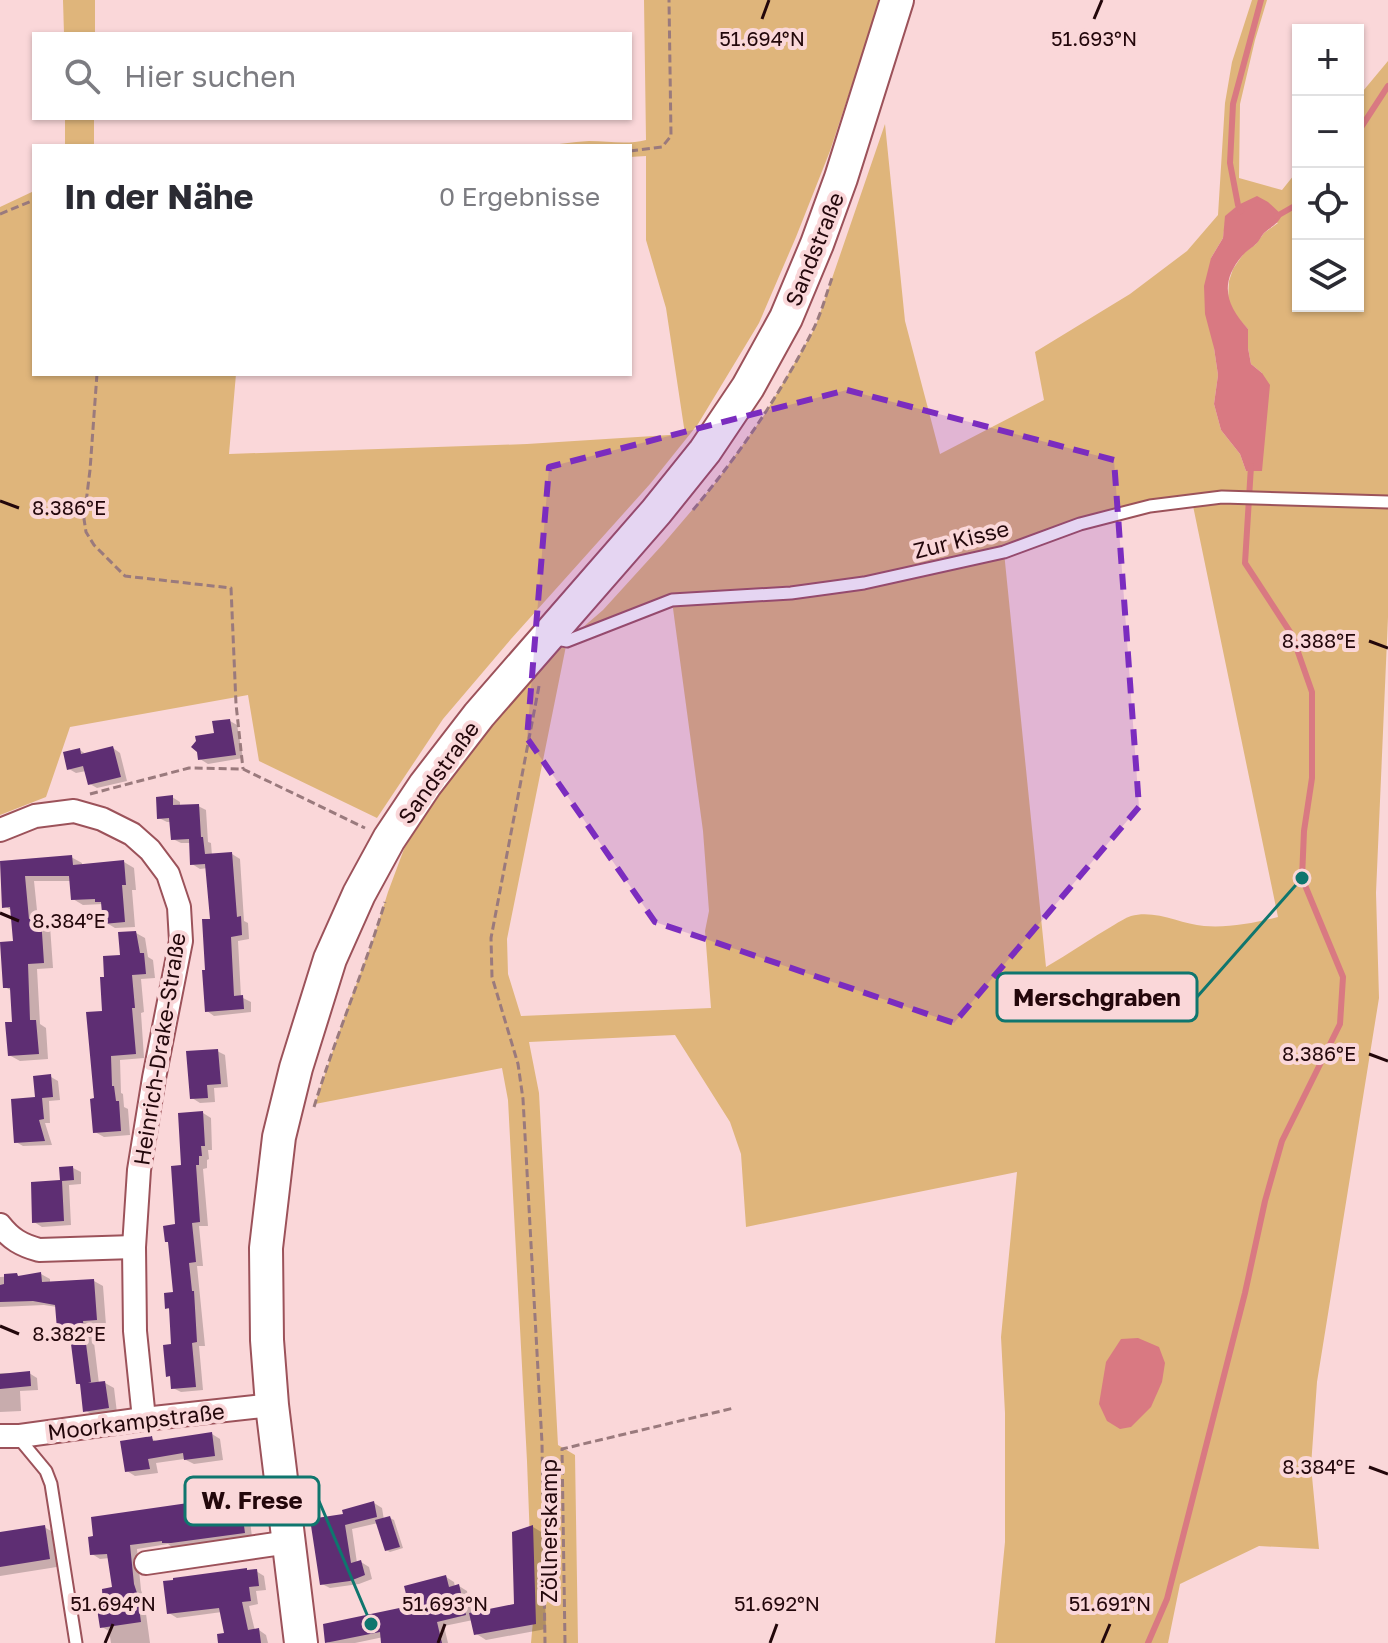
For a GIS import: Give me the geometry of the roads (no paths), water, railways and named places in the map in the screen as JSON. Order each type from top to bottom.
[{"type":"main road","name":"Sandstraße","points":[[301,1643],[272,1405],[267,1340],[266,1248],[279,1137],[296,1068],[330,959],[359,894],[389,839],[425,785],[479,715],[656,512],[705,451],[748,387],[786,318],[841,178],[897,0]]},
{"type":"street","name":"Heinrich-Drake-Straße","points":[[0,830],[35,816],[74,811],[102,819],[132,834],[150,850],[168,874],[179,907],[181,941],[139,1170],[134,1247],[135,1331],[144,1419]]},
{"type":"street","points":[[0,1225],[11,1239],[39,1250],[134,1247]]},
{"type":"street","name":"Moorkampstraße","points":[[8,1436],[272,1405]]},
{"type":"street","points":[[146,1563],[289,1542]]},
{"type":"lane","name":"Zur Kisse","points":[[548,637],[567,641],[672,600],[791,593],[864,583],[1004,552],[1080,524],[1150,506],[1222,497],[1388,502]]},
{"type":"lane","points":[[8,1436],[46,1471],[51,1484],[76,1643]]},
{"type":"waterway","points":[[1241,211],[1230,163],[1233,104],[1261,0]]},
{"type":"waterway","points":[[1364,123],[1388,86]]},
{"type":"waterway","points":[[1277,216],[1292,207]]},
{"type":"waterway","points":[[1148,1643],[1167,1599],[1282,1141],[1340,1024],[1343,977],[1302,878],[1304,831],[1312,778],[1312,692],[1292,635],[1245,563],[1251,466]]},
{"type":"place","name":"Merschgraben","points":[[1302,878]]},
{"type":"place","name":"W. Frese","points":[[371,1624]]}]
